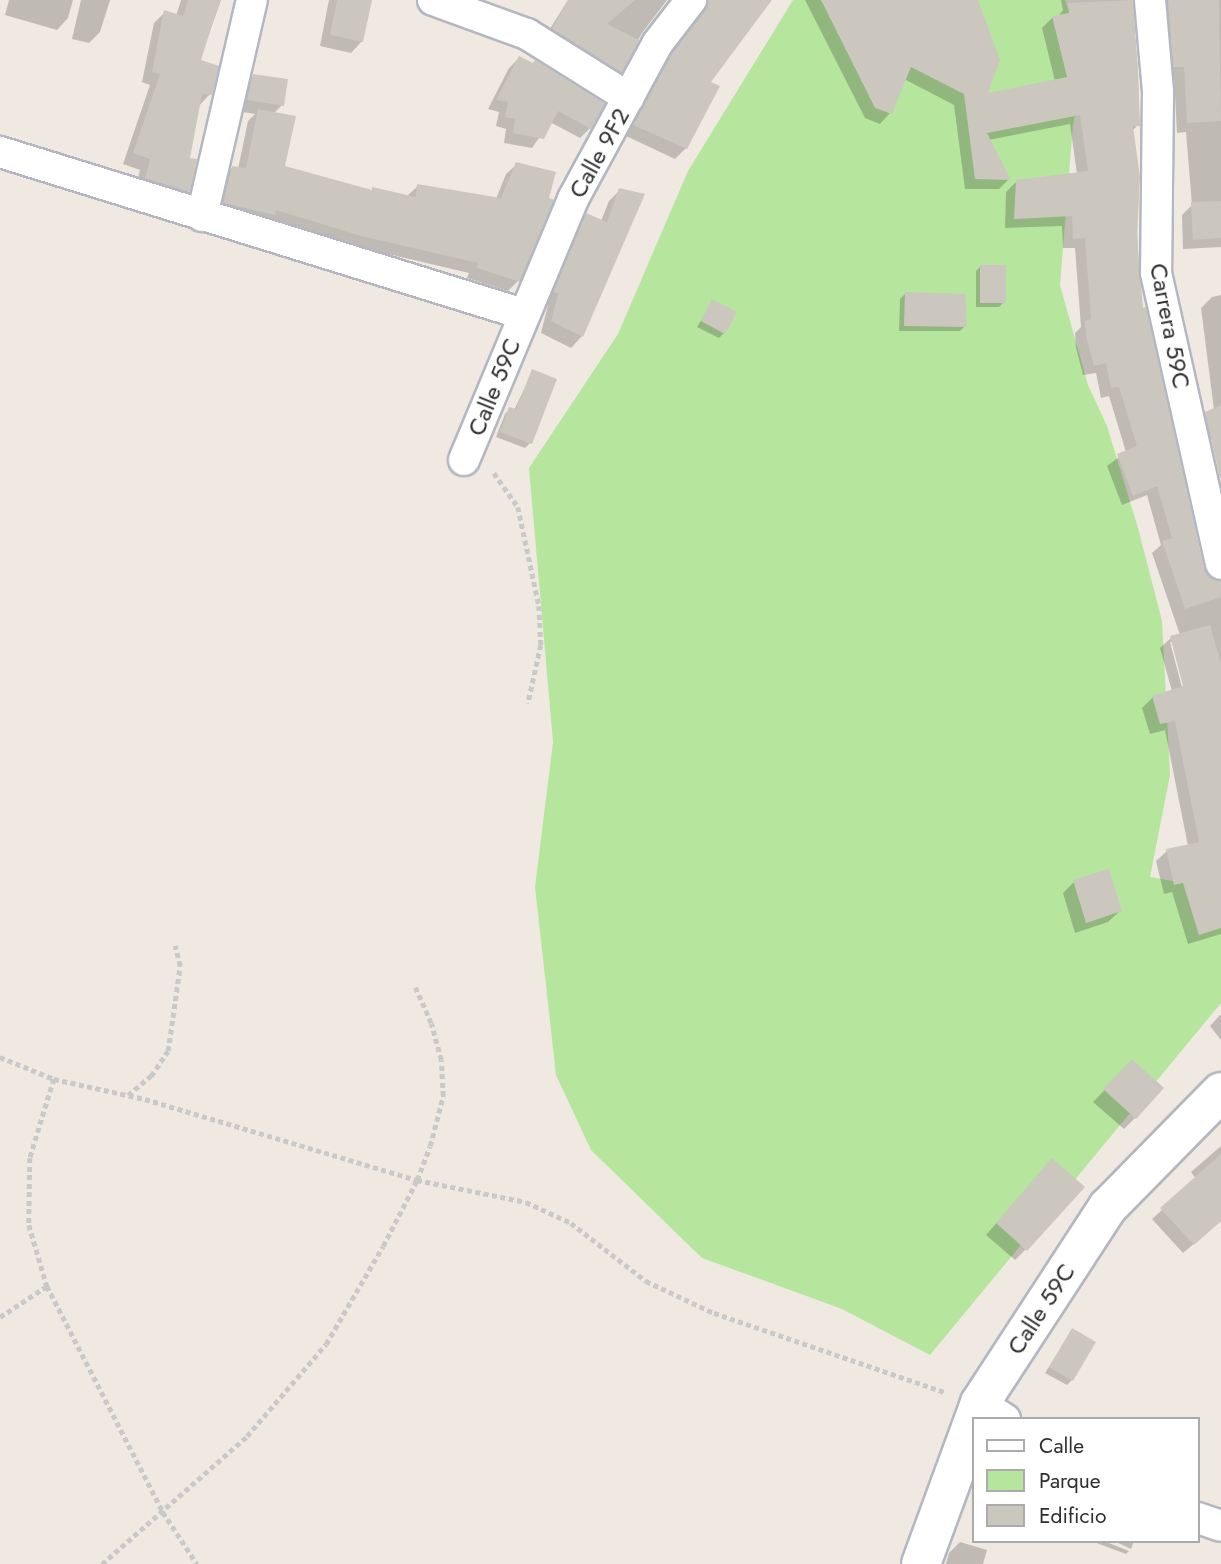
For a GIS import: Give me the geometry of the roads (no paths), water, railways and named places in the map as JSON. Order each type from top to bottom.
[{"type":"street","points":[[202,216],[252,0]]},
{"type":"street","points":[[433,0],[527,34],[629,97]]},
{"type":"street","name":"Calle 9F2","points":[[523,314],[573,199],[657,44],[691,0]]},
{"type":"street","name":"Carrera 59C","points":[[1150,0],[1158,92],[1156,273],[1209,457],[1221,564]]},
{"type":"street","points":[[0,152],[523,314]]},
{"type":"street","name":"Calle 59C","points":[[464,460],[523,314]]},
{"type":"street","name":"Calle 59C","points":[[992,1411],[1108,1207],[1221,1092]]},
{"type":"street","name":"Calle 59C","points":[[921,1564],[972,1454]]},
{"type":"street","points":[[1200,1519],[1221,1526]]}]
